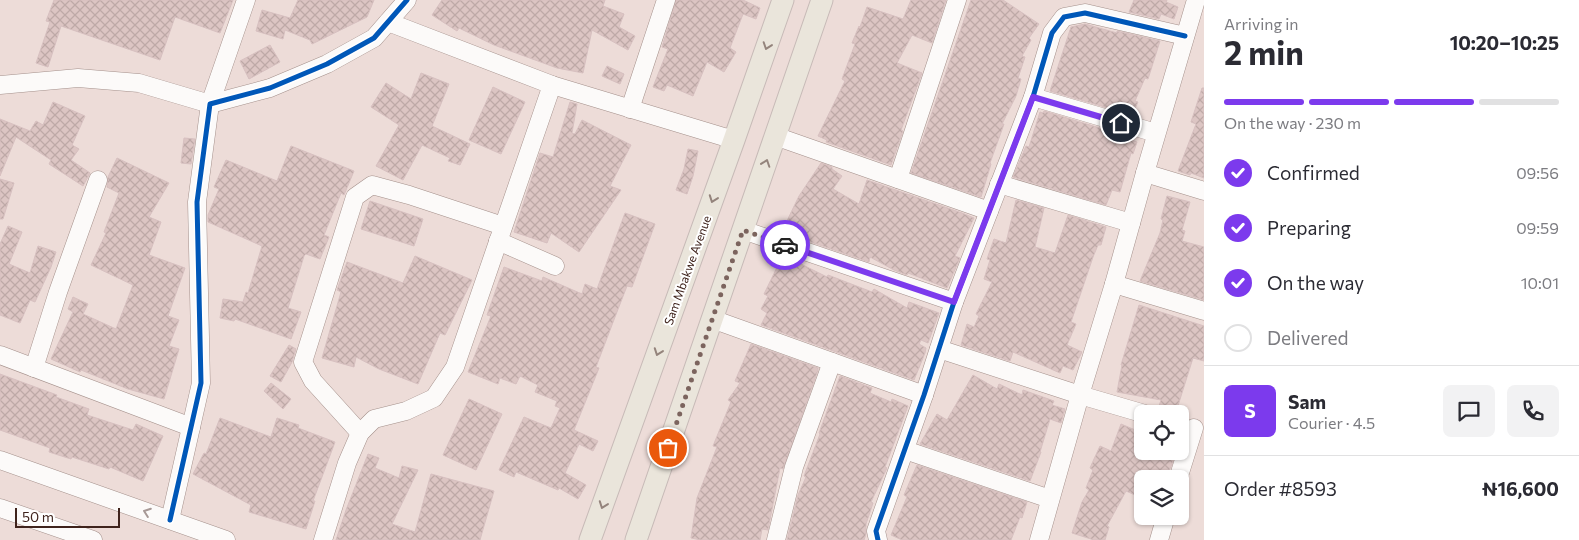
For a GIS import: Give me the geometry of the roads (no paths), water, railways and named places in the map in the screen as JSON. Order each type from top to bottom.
[{"type":"main road","name":"Sam Mbakwe Avenue","points":[[590,540],[783,0]]},
{"type":"main road","points":[[636,540],[822,0]]},
{"type":"street","points":[[170,520],[201,383],[197,202],[210,104],[246,0]]},
{"type":"street","points":[[0,85],[78,78],[139,83],[210,104],[270,88],[327,64],[374,38],[407,0]]},
{"type":"street","points":[[630,109],[666,0]]},
{"type":"street","points":[[898,179],[957,0]]},
{"type":"street","points":[[1039,540],[1196,0]]},
{"type":"street","points":[[878,540],[876,532],[954,302],[1033,97],[1052,33],[1064,17],[1085,13],[1185,36]]},
{"type":"street","points":[[388,22],[552,85],[734,140]]},
{"type":"street","points":[[323,540],[360,432],[374,419],[406,411],[434,398],[455,367],[552,85]]},
{"type":"street","points":[[1033,97],[1156,133]]},
{"type":"street","points":[[775,136],[989,211]]},
{"type":"street","points":[[1145,174],[1204,191]]},
{"type":"street","points":[[34,368],[58,292],[98,180]]},
{"type":"street","points":[[999,184],[1131,224]]},
{"type":"street","points":[[360,432],[314,381],[303,362],[356,197],[372,185],[409,194],[500,233],[555,266]]},
{"type":"street","points":[[743,230],[954,302]]},
{"type":"street","points":[[1114,284],[1204,311]]},
{"type":"street","points":[[712,319],[924,395]]},
{"type":"street","points":[[939,349],[1134,411]]},
{"type":"street","points":[[0,355],[191,427]]},
{"type":"street","points":[[776,540],[794,467],[832,362]]},
{"type":"street","points":[[1181,470],[1193,427]]},
{"type":"street","points":[[905,450],[1050,500]]},
{"type":"street","points":[[0,460],[226,540]]},
{"type":"street","points":[[1,513],[93,540]]},
{"type":"street","points":[[1159,540],[1163,525]]}]
